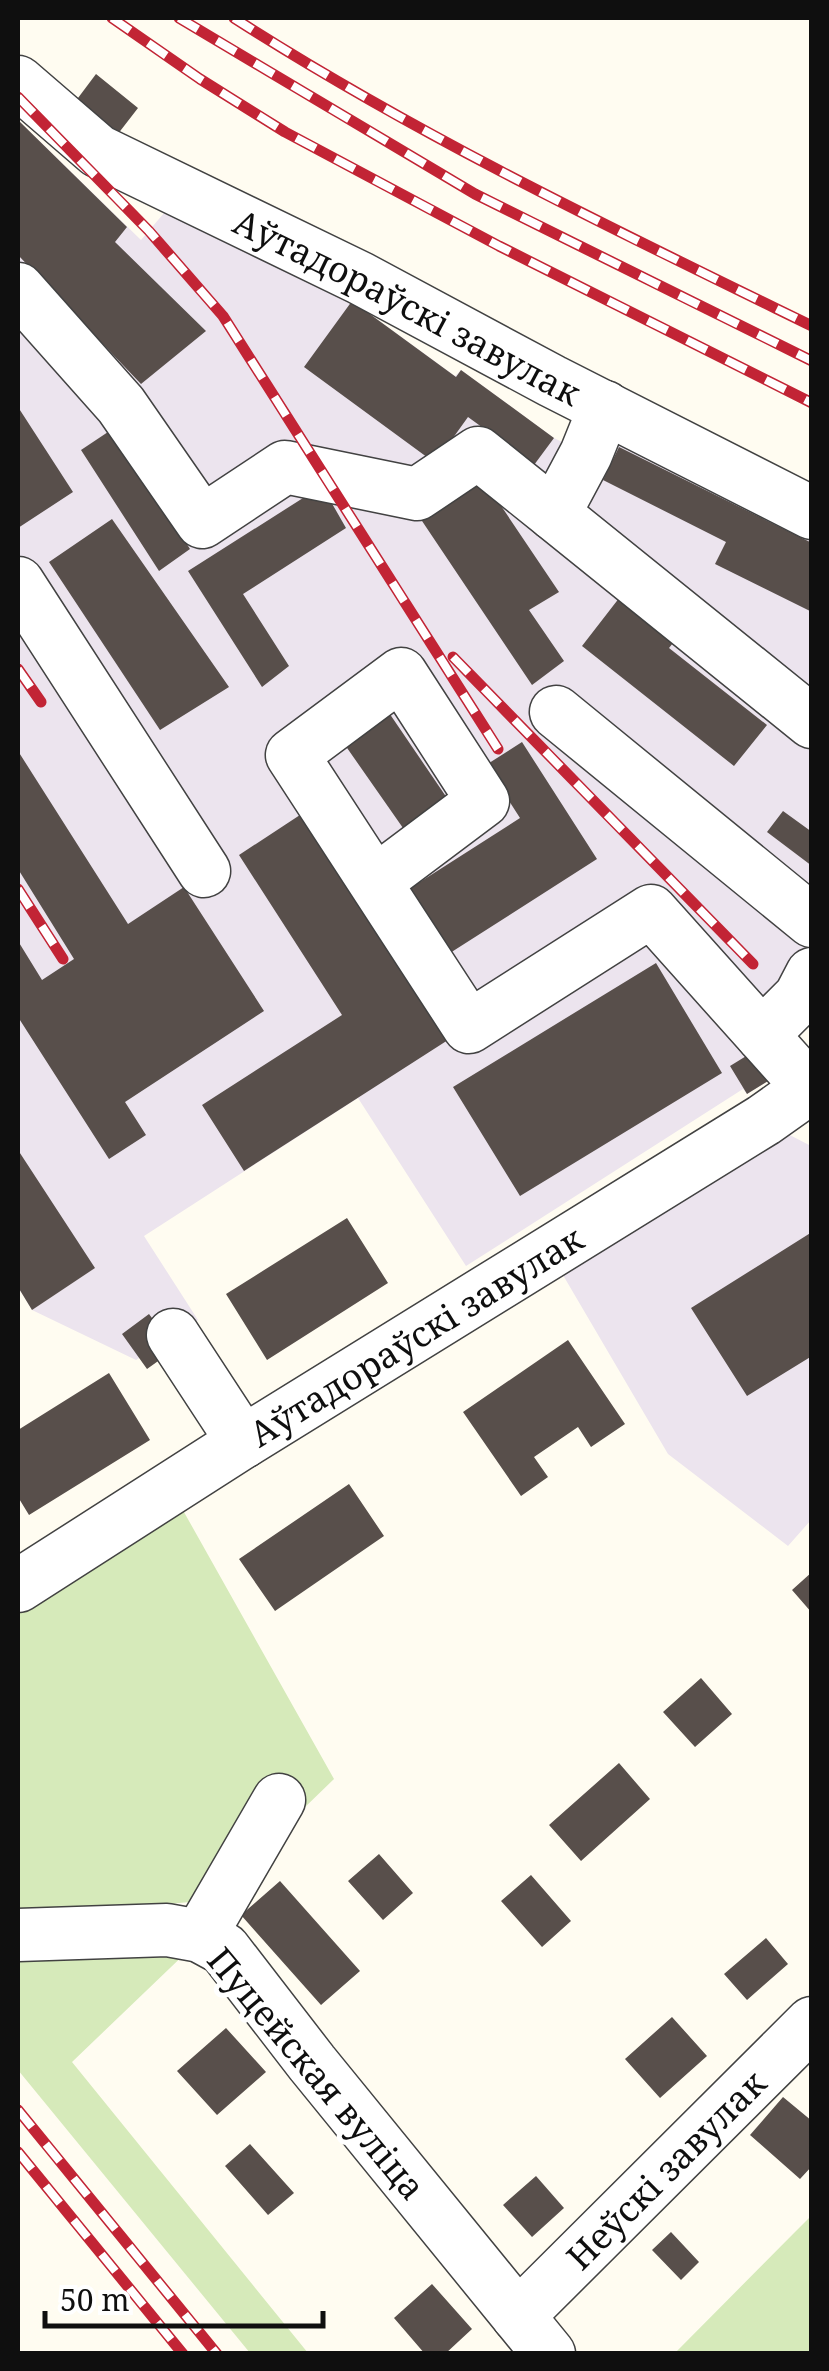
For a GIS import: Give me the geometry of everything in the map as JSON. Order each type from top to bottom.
[{"type":"street","name":"Аўтадораўскі завулак","points":[[18,82],[98,151],[360,278],[812,514]]},
{"type":"street","points":[[18,289],[120,405],[202,522],[285,467],[417,494],[478,452],[812,722]]},
{"type":"street","points":[[554,514],[586,454],[605,407]]},
{"type":"street","points":[[18,583],[204,871]]},
{"type":"street","points":[[556,712],[812,921]]},
{"type":"street","points":[[375,882],[469,1026],[652,911],[811,1089]]},
{"type":"street","points":[[762,1035],[800,997],[812,974]]},
{"type":"street","name":"Аўтадораўскі завулак","points":[[18,1586],[811,1089]]},
{"type":"street","points":[[173,1335],[243,1442]]},
{"type":"street","points":[[200,1936],[279,1800]]},
{"type":"street","name":"Пуцейская вуліца","points":[[18,1934],[167,1930],[200,1936],[224,1949],[534,2335]]},
{"type":"street","name":"Неўскі завулак","points":[[534,2335],[812,2023]]},
{"type":"shaded area","points":[[18,120],[141,240],[170,206],[352,301],[455,376],[461,370],[554,438],[601,461],[627,436],[811,530],[811,1015],[773,1078],[747,1094],[743,1089],[466,1266],[358,1098],[144,1236],[198,1320],[136,1360],[32,1310],[18,1287]]},
{"type":"shaded area","points":[[784,1132],[811,1146],[811,1520],[788,1546],[668,1454],[560,1270]]},
{"type":"green space","points":[[180,1505],[334,1779],[209,1900],[50,1916],[18,1915],[18,1606]]},
{"type":"green space","points":[[194,1945],[72,2062],[308,2353],[250,2353],[18,2070],[18,1950]]},
{"type":"green space","points":[[811,2216],[811,2353],[675,2353],[796,2231]]},
{"type":"building","points":[[96,74],[138,108],[114,139],[72,106]]},
{"type":"building","points":[[18,120],[127,227],[115,242],[206,331],[141,384],[18,255]]},
{"type":"building","points":[[352,301],[456,377],[461,370],[554,438],[534,465],[468,417],[435,463],[304,367]]},
{"type":"building","points":[[18,407],[73,492],[18,528]]},
{"type":"building","points":[[114,428],[190,549],[159,571],[81,450]]},
{"type":"building","points":[[619,447],[812,543],[812,612],[715,564],[726,542],[603,480]]},
{"type":"building","points":[[479,473],[559,592],[529,610],[564,661],[532,685],[418,515]]},
{"type":"building","points":[[322,486],[346,528],[243,594],[289,666],[262,687],[188,571]]},
{"type":"building","points":[[112,519],[229,687],[160,730],[49,562]]},
{"type":"building","points":[[630,584],[685,628],[669,648],[767,725],[734,766],[582,646]]},
{"type":"building","points":[[383,704],[447,798],[403,828],[338,735]]},
{"type":"building","points":[[522,742],[597,859],[450,953],[409,889],[520,818],[486,765]]},
{"type":"building","points":[[18,751],[128,924],[184,887],[264,1011],[125,1102],[146,1135],[109,1159],[18,1017],[18,941],[42,980],[74,959],[18,869]]},
{"type":"building","points":[[783,811],[812,832],[812,866],[767,832]]},
{"type":"building","points":[[303,813],[448,1040],[244,1171],[202,1105],[342,1015],[239,855]]},
{"type":"building","points":[[656,963],[722,1073],[520,1196],[453,1087]]},
{"type":"building","points":[[756,1050],[773,1078],[747,1094],[730,1066]]},
{"type":"building","points":[[18,1150],[95,1268],[32,1310],[18,1287]]},
{"type":"building","points":[[347,1218],[388,1283],[267,1360],[226,1294]]},
{"type":"building","points":[[812,1232],[812,1356],[747,1396],[691,1308]]},
{"type":"building","points":[[149,1314],[175,1349],[147,1369],[122,1334]]},
{"type":"building","points":[[568,1340],[625,1424],[591,1447],[578,1427],[534,1457],[548,1477],[521,1496],[463,1412]]},
{"type":"building","points":[[109,1373],[150,1440],[29,1515],[18,1497],[18,1430]]},
{"type":"building","points":[[349,1484],[384,1536],[275,1611],[239,1559]]},
{"type":"building","points":[[812,1572],[812,1613],[792,1590]]},
{"type":"building","points":[[701,1678],[732,1714],[695,1747],[663,1712]]},
{"type":"building","points":[[619,1763],[650,1799],[581,1861],[549,1825]]},
{"type":"building","points":[[379,1854],[413,1893],[383,1920],[348,1881]]},
{"type":"building","points":[[531,1875],[571,1921],[542,1947],[501,1901]]},
{"type":"building","points":[[280,1881],[360,1971],[321,2005],[241,1915]]},
{"type":"building","points":[[766,1938],[788,1964],[747,2000],[724,1974]]},
{"type":"building","points":[[672,2017],[707,2056],[660,2098],[625,2059]]},
{"type":"building","points":[[226,2028],[266,2072],[217,2115],[177,2071]]},
{"type":"building","points":[[783,2097],[812,2121],[812,2166],[800,2179],[750,2135]]},
{"type":"building","points":[[250,2144],[294,2193],[268,2215],[225,2166]]},
{"type":"building","points":[[536,2176],[564,2208],[532,2237],[503,2205]]},
{"type":"building","points":[[671,2232],[699,2262],[681,2280],[652,2250]]},
{"type":"building","points":[[432,2284],[472,2329],[445,2354],[425,2354],[394,2318]]},
{"type":"railway","points":[[112,18],[285,132],[499,246],[812,403]]},
{"type":"railway","points":[[179,18],[475,194],[812,361]]},
{"type":"railway","points":[[234,18],[446,142],[812,326]]},
{"type":"railway","points":[[18,97],[149,231],[223,316],[498,749]]},
{"type":"railway","points":[[453,657],[753,964]]},
{"type":"railway","points":[[18,669],[41,702]]},
{"type":"railway","points":[[18,889],[63,959]]},
{"type":"railway","points":[[18,2110],[217,2354]]},
{"type":"railway","points":[[18,2152],[183,2354]]}]
